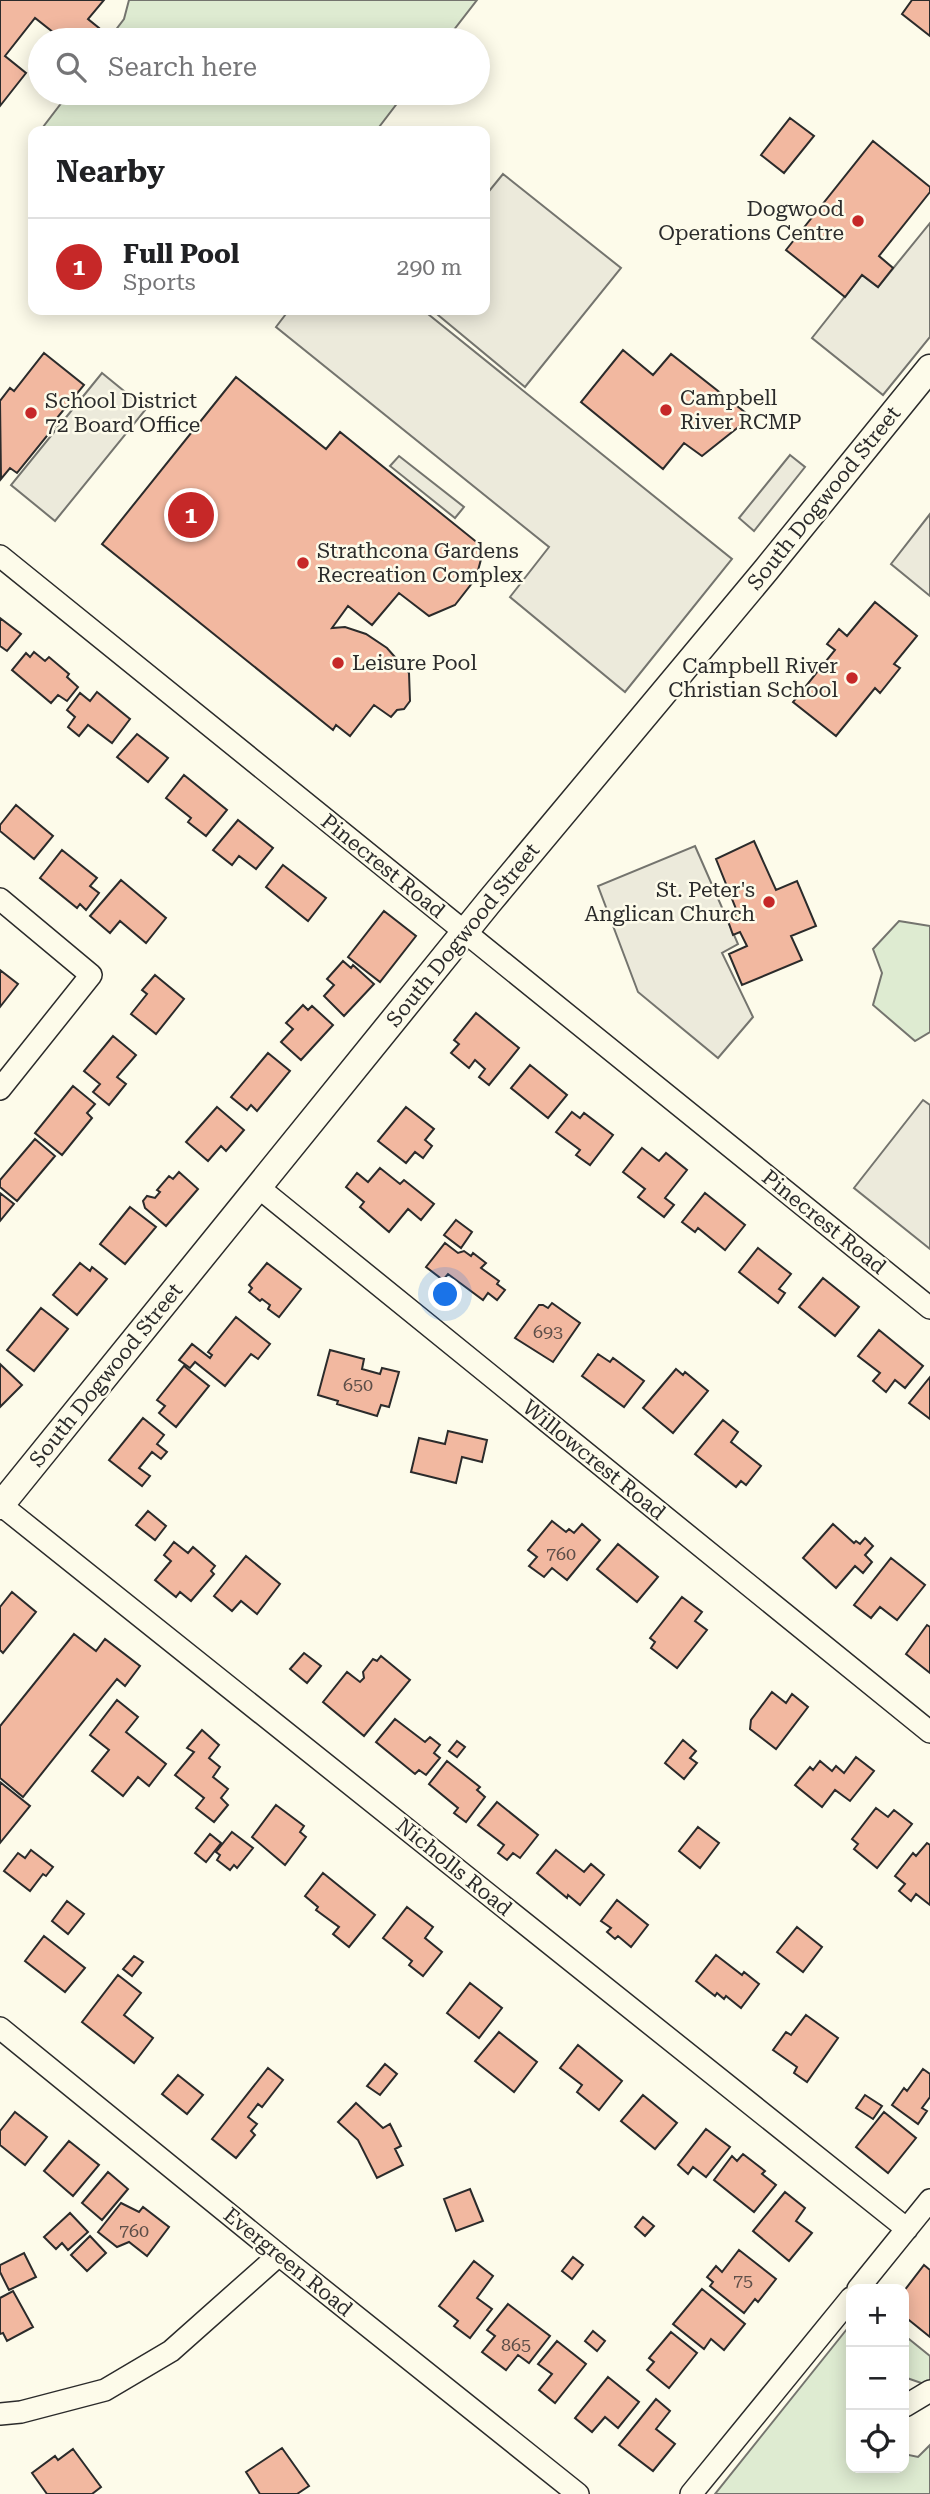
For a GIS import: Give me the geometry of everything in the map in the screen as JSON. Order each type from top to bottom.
[{"type":"main road","name":"South Dogwood Street","points":[[0,1505],[465,932],[886,425],[930,368]]},
{"type":"street","name":"Pinecrest Road","points":[[0,555],[930,1308]]},
{"type":"street","points":[[0,900],[91,975],[0,1089]]},
{"type":"street","name":"Willowcrest Road","points":[[258,1187],[930,1732]]},
{"type":"street","name":"Nicholls Road","points":[[0,1505],[908,2229]]},
{"type":"street","name":"Evergreen Road","points":[[0,2028],[578,2494]]},
{"type":"street","points":[[862,2284],[930,2200]]},
{"type":"street","points":[[0,2414],[21,2412],[105,2390],[171,2351],[279,2255]]},
{"type":"street","points":[[691,2494],[846,2304]]},
{"type":"street","points":[[909,2404],[930,2391]]},
{"type":"green space","points":[[129,0],[477,0],[455,28],[117,28],[124,19]]},
{"type":"green space","points":[[60,105],[396,105],[380,126],[44,126]]},
{"type":"green space","points":[[899,921],[930,926],[930,1032],[915,1041],[873,1005],[882,973],[873,949]]},
{"type":"green space","points":[[846,2330],[846,2473],[909,2473],[909,2455],[918,2457],[930,2445],[930,2494],[715,2494]]},
{"type":"green space","points":[[909,2339],[930,2356],[930,2381],[927,2385],[909,2379]]},
{"type":"shaded area","points":[[503,174],[621,268],[525,387],[438,315],[490,315],[490,190]]},
{"type":"shaded area","points":[[930,223],[930,337],[883,395],[812,338],[862,275],[878,287]]},
{"type":"shaded area","points":[[285,315],[429,315],[732,559],[625,692],[510,597],[549,547],[276,327]]},
{"type":"shaded area","points":[[102,373],[146,409],[55,521],[11,485]]},
{"type":"shaded area","points":[[790,455],[805,467],[754,531],[739,518]]},
{"type":"shaded area","points":[[399,456],[464,507],[455,518],[390,466]]},
{"type":"shaded area","points":[[930,514],[930,596],[891,564]]},
{"type":"shaded area","points":[[695,846],[738,944],[722,953],[753,1017],[718,1058],[638,992],[598,886]]},
{"type":"shaded area","points":[[923,1100],[930,1105],[930,1249],[854,1188]]},
{"type":"building","points":[[0,0],[104,0],[88,19],[99,28],[48,28],[35,18],[5,56],[26,73],[0,106]]},
{"type":"building","points":[[912,0],[930,0],[930,36],[902,14]]},
{"type":"building","points":[[790,118],[814,136],[784,173],[761,155]]},
{"type":"building","name":"Dogwood Operations Centre","points":[[873,141],[930,187],[930,192],[879,256],[893,268],[878,287],[862,275],[845,297],[786,250]]},
{"type":"building","name":"Campbell River RCMP","points":[[623,350],[653,375],[671,354],[751,417],[702,456],[684,443],[663,469],[581,402]]},
{"type":"building","name":"School District 72 Board Office","points":[[44,353],[84,385],[17,473],[10,468],[1,479],[0,401],[10,388],[14,391]]},
{"type":"building","name":"Strathcona Gardens Recreation Complex","points":[[236,377],[326,449],[340,432],[484,548],[476,578],[455,605],[429,616],[399,593],[372,625],[348,606],[332,628],[345,627],[366,634],[387,648],[409,673],[410,701],[404,709],[397,710],[391,717],[374,705],[350,736],[336,725],[333,730],[102,544]]},
{"type":"building","name":"Campbell River Christian School","points":[[875,602],[917,636],[894,664],[900,668],[880,693],[875,688],[836,736],[793,702],[835,650],[827,644],[839,629],[847,636]]},
{"type":"building","points":[[0,618],[21,634],[7,651],[0,646]]},
{"type":"building","points":[[34,652],[45,661],[49,657],[69,674],[67,677],[78,687],[67,701],[58,695],[51,703],[12,670],[26,653],[30,657]]},
{"type":"building","points":[[97,692],[130,719],[112,743],[88,725],[79,736],[68,727],[75,717],[67,710],[80,693],[90,701]]},
{"type":"building","points":[[137,734],[168,758],[148,782],[117,757]]},
{"type":"building","points":[[184,775],[227,810],[206,836],[188,822],[191,818],[166,798]]},
{"type":"building","points":[[16,805],[53,836],[34,859],[0,831],[0,825]]},
{"type":"building","points":[[238,820],[273,848],[256,869],[239,856],[232,865],[213,850]]},
{"type":"building","name":"St. Peter's Anglican Church","points":[[754,841],[776,890],[797,881],[816,926],[791,936],[802,960],[742,985],[729,954],[747,946],[740,932],[733,935],[727,918],[738,914],[716,859]]},
{"type":"building","points":[[62,850],[97,878],[90,886],[99,893],[86,910],[80,904],[77,908],[40,878]]},
{"type":"building","points":[[283,865],[326,898],[308,921],[266,887]]},
{"type":"building","points":[[121,880],[166,918],[146,943],[120,921],[110,933],[90,916]]},
{"type":"building","points":[[384,911],[416,936],[380,982],[348,957]]},
{"type":"building","points":[[343,961],[351,968],[353,965],[374,984],[344,1016],[324,996],[334,985],[327,979]]},
{"type":"building","points":[[0,970],[18,984],[0,1007]]},
{"type":"building","points":[[155,975],[184,999],[156,1034],[131,1014],[147,994],[142,990]]},
{"type":"building","points":[[303,1005],[308,1010],[312,1006],[333,1025],[301,1060],[281,1042],[293,1029],[286,1023]]},
{"type":"building","points":[[476,1013],[519,1048],[489,1085],[479,1077],[485,1069],[475,1060],[469,1068],[451,1053],[459,1044],[454,1040]]},
{"type":"building","points":[[113,1036],[136,1055],[117,1077],[126,1084],[109,1105],[93,1092],[100,1084],[84,1071]]},
{"type":"building","points":[[268,1053],[290,1071],[257,1111],[251,1105],[247,1110],[231,1097]]},
{"type":"building","points":[[530,1065],[567,1095],[548,1118],[511,1088]]},
{"type":"building","points":[[73,1086],[95,1104],[87,1113],[92,1118],[62,1155],[35,1133]]},
{"type":"building","points":[[217,1107],[244,1130],[226,1151],[221,1146],[208,1161],[186,1142]]},
{"type":"building","points":[[406,1107],[434,1129],[425,1140],[432,1146],[423,1158],[415,1152],[406,1163],[378,1141]]},
{"type":"building","points":[[572,1112],[580,1118],[584,1113],[613,1135],[590,1165],[576,1155],[580,1150],[556,1132]]},
{"type":"building","points":[[35,1139],[55,1156],[17,1201],[0,1187],[0,1180]]},
{"type":"building","points":[[642,1148],[659,1161],[666,1153],[687,1170],[665,1198],[674,1205],[664,1217],[638,1197],[645,1189],[623,1172]]},
{"type":"building","points":[[380,1168],[400,1184],[404,1180],[434,1204],[421,1220],[408,1209],[389,1232],[360,1207],[364,1202],[346,1187],[357,1173],[368,1182]]},
{"type":"building","points":[[179,1172],[198,1189],[166,1226],[145,1208],[143,1201],[147,1196],[155,1198],[160,1192],[157,1190],[169,1176],[173,1179]]},
{"type":"building","points":[[0,1193],[14,1204],[0,1221]]},
{"type":"building","points":[[705,1193],[745,1225],[725,1250],[698,1228],[695,1232],[682,1222]]},
{"type":"building","points":[[130,1207],[156,1227],[125,1264],[100,1244]]},
{"type":"building","points":[[456,1220],[472,1232],[461,1248],[444,1235]]},
{"type":"building","points":[[445,1243],[458,1253],[464,1251],[471,1256],[473,1253],[486,1263],[481,1268],[499,1281],[497,1284],[505,1290],[497,1300],[488,1293],[483,1300],[448,1274],[443,1280],[426,1267]]},
{"type":"building","points":[[758,1248],[791,1274],[779,1289],[785,1293],[778,1303],[739,1272]]},
{"type":"building","points":[[80,1263],[90,1271],[92,1267],[107,1279],[77,1315],[53,1295]]},
{"type":"building","points":[[267,1263],[301,1289],[279,1317],[268,1309],[270,1305],[249,1292],[252,1288],[249,1285]]},
{"type":"building","points":[[823,1278],[859,1307],[835,1336],[799,1307]]},
{"type":"building","points":[[552,1303],[580,1323],[553,1362],[515,1338],[539,1305],[548,1308]]},
{"type":"building","points":[[41,1308],[68,1329],[34,1371],[7,1350]]},
{"type":"building","points":[[236,1317],[270,1344],[258,1359],[251,1354],[225,1386],[195,1362],[190,1368],[179,1360],[192,1344],[210,1358],[212,1355],[208,1352]]},
{"type":"building","points":[[879,1330],[923,1366],[905,1388],[895,1380],[886,1392],[873,1381],[880,1373],[858,1356]]},
{"type":"building","points":[[330,1350],[364,1359],[362,1369],[380,1374],[382,1368],[399,1372],[389,1407],[381,1405],[377,1416],[337,1404],[338,1401],[318,1395]]},
{"type":"building","points":[[598,1354],[610,1362],[613,1358],[644,1381],[624,1407],[582,1376]]},
{"type":"building","points":[[0,1364],[22,1385],[0,1407]]},
{"type":"building","points":[[184,1366],[209,1386],[176,1427],[159,1413],[165,1406],[157,1400]]},
{"type":"building","points":[[676,1369],[683,1375],[685,1372],[708,1391],[673,1433],[643,1408]]},
{"type":"building","points":[[930,1377],[930,1419],[909,1403]]},
{"type":"building","points":[[143,1418],[164,1435],[157,1444],[167,1452],[161,1459],[152,1452],[139,1468],[150,1476],[142,1486],[109,1460]]},
{"type":"building","points":[[723,1420],[738,1432],[731,1442],[761,1466],[746,1485],[741,1481],[736,1487],[695,1454]]},
{"type":"building","points":[[448,1431],[487,1440],[482,1462],[462,1457],[456,1483],[411,1472],[419,1438],[445,1444]]},
{"type":"building","points":[[148,1511],[166,1526],[155,1540],[136,1525]]},
{"type":"building","points":[[552,1521],[566,1532],[569,1529],[574,1533],[582,1524],[600,1540],[567,1580],[552,1568],[544,1577],[529,1566],[537,1557],[528,1550]]},
{"type":"building","points":[[833,1524],[854,1543],[856,1541],[860,1544],[865,1538],[873,1546],[865,1555],[872,1562],[863,1573],[855,1566],[836,1588],[803,1558]]},
{"type":"building","points":[[174,1542],[188,1553],[193,1547],[215,1566],[211,1571],[214,1574],[191,1601],[180,1592],[176,1597],[155,1580],[171,1561],[164,1555]]},
{"type":"building","points":[[618,1544],[658,1577],[637,1602],[597,1569]]},
{"type":"building","points":[[246,1556],[280,1584],[257,1614],[241,1601],[232,1611],[214,1596]]},
{"type":"building","points":[[891,1558],[925,1585],[897,1620],[880,1607],[871,1618],[854,1605]]},
{"type":"building","points":[[12,1592],[36,1612],[3,1653],[0,1650],[0,1607]]},
{"type":"building","points":[[682,1597],[702,1612],[695,1621],[707,1630],[677,1668],[651,1648],[655,1642],[650,1638]]},
{"type":"building","points":[[927,1625],[930,1627],[930,1673],[906,1654]]},
{"type":"building","points":[[74,1634],[96,1651],[105,1639],[140,1666],[125,1686],[117,1679],[23,1797],[0,1778],[0,1726]]},
{"type":"building","points":[[304,1653],[321,1666],[307,1683],[290,1669]]},
{"type":"building","points":[[381,1656],[410,1680],[364,1736],[323,1702],[347,1672],[360,1682],[364,1678],[363,1672],[373,1659],[377,1661]]},
{"type":"building","points":[[772,1692],[786,1703],[792,1694],[808,1707],[776,1749],[750,1729],[751,1720]]},
{"type":"building","points":[[117,1700],[138,1717],[126,1732],[166,1764],[149,1786],[138,1777],[123,1796],[92,1771],[109,1750],[90,1735]]},
{"type":"building","points":[[395,1719],[425,1742],[430,1737],[440,1745],[434,1753],[440,1758],[426,1775],[419,1770],[415,1774],[376,1742]]},
{"type":"building","points":[[202,1730],[219,1745],[209,1758],[220,1767],[213,1777],[228,1789],[221,1798],[228,1805],[214,1822],[196,1808],[204,1798],[175,1775],[194,1752],[187,1748]]},
{"type":"building","points":[[683,1740],[696,1751],[690,1758],[697,1763],[684,1779],[665,1763]]},
{"type":"building","points":[[457,1741],[465,1747],[457,1757],[449,1751]]},
{"type":"building","points":[[856,1757],[874,1771],[850,1801],[835,1790],[822,1807],[795,1785],[810,1767],[813,1770],[820,1761],[832,1771],[836,1766],[844,1773]]},
{"type":"building","points":[[447,1761],[480,1787],[477,1790],[485,1797],[466,1822],[454,1813],[458,1808],[429,1784]]},
{"type":"building","points":[[0,1782],[30,1806],[0,1843]]},
{"type":"building","points":[[497,1802],[538,1835],[520,1858],[513,1853],[507,1860],[498,1853],[504,1845],[478,1825]]},
{"type":"building","points":[[276,1805],[304,1826],[300,1832],[306,1837],[285,1865],[252,1837]]},
{"type":"building","points":[[876,1808],[888,1817],[894,1810],[912,1824],[877,1868],[854,1849],[858,1844],[852,1839]]},
{"type":"building","points":[[698,1827],[719,1843],[700,1868],[679,1851]]},
{"type":"building","points":[[232,1832],[253,1848],[237,1868],[234,1865],[230,1870],[217,1860],[220,1855],[216,1852]]},
{"type":"building","points":[[210,1834],[221,1843],[206,1862],[195,1853]]},
{"type":"building","points":[[927,1843],[930,1845],[930,1905],[916,1894],[911,1901],[899,1891],[905,1884],[895,1876],[913,1853],[916,1856]]},
{"type":"building","points":[[31,1850],[53,1867],[46,1876],[43,1874],[30,1891],[4,1871],[18,1853],[25,1858]]},
{"type":"building","points":[[556,1850],[584,1872],[591,1864],[604,1875],[580,1905],[568,1895],[567,1898],[537,1873]]},
{"type":"building","points":[[323,1873],[375,1915],[349,1947],[333,1934],[339,1927],[316,1910],[318,1907],[305,1896]]},
{"type":"building","points":[[617,1900],[648,1925],[631,1947],[618,1936],[615,1939],[607,1932],[611,1928],[601,1921]]},
{"type":"building","points":[[67,1901],[84,1914],[68,1934],[52,1921]]},
{"type":"building","points":[[407,1907],[433,1927],[425,1938],[442,1952],[423,1976],[409,1965],[412,1961],[383,1938]]},
{"type":"building","points":[[797,1927],[822,1947],[803,1972],[777,1952]]},
{"type":"building","points":[[44,1936],[85,1968],[65,1992],[25,1961]]},
{"type":"building","points":[[716,1955],[759,1984],[741,2008],[726,1996],[724,1999],[717,1993],[715,1996],[696,1981]]},
{"type":"building","points":[[134,1956],[143,1962],[132,1976],[123,1969]]},
{"type":"building","points":[[118,1975],[141,1993],[124,2015],[153,2038],[134,2063],[82,2022]]},
{"type":"building","points":[[470,1983],[502,2008],[479,2038],[447,2013]]},
{"type":"building","points":[[806,2015],[838,2038],[807,2082],[794,2073],[797,2067],[773,2050],[786,2032],[791,2035]]},
{"type":"building","points":[[499,2032],[537,2062],[514,2092],[475,2061]]},
{"type":"building","points":[[578,2045],[622,2081],[599,2110],[577,2092],[582,2085],[560,2068]]},
{"type":"building","points":[[385,2064],[397,2074],[380,2095],[367,2086]]},
{"type":"building","points":[[268,2068],[283,2080],[262,2107],[258,2104],[248,2117],[257,2124],[251,2131],[255,2135],[236,2158],[212,2139]]},
{"type":"building","points":[[923,2069],[930,2074],[930,2097],[922,2108],[927,2111],[918,2124],[892,2105],[904,2088],[907,2091]]},
{"type":"building","points":[[178,2075],[203,2095],[187,2114],[162,2094]]},
{"type":"building","points":[[643,2095],[677,2123],[655,2149],[621,2121]]},
{"type":"building","points":[[865,2095],[882,2106],[873,2119],[856,2108]]},
{"type":"building","points":[[356,2103],[383,2128],[390,2124],[401,2146],[395,2149],[403,2165],[377,2178],[358,2140],[338,2122]]},
{"type":"building","points":[[15,2112],[47,2137],[25,2165],[0,2145],[0,2131]]},
{"type":"building","points":[[884,2112],[916,2138],[888,2173],[856,2147]]},
{"type":"building","points":[[706,2129],[730,2147],[706,2177],[693,2167],[688,2174],[678,2165]]},
{"type":"building","points":[[69,2141],[99,2165],[73,2196],[44,2171]]},
{"type":"building","points":[[743,2154],[765,2171],[762,2174],[776,2185],[754,2212],[714,2180],[732,2156],[737,2161]]},
{"type":"building","points":[[108,2172],[128,2189],[102,2220],[82,2203]]},
{"type":"building","points":[[470,2189],[483,2221],[456,2231],[444,2199]]},
{"type":"building","points":[[785,2192],[805,2208],[796,2221],[812,2233],[789,2261],[753,2231]]},
{"type":"building","points":[[121,2203],[139,2212],[143,2207],[169,2227],[147,2256],[129,2242],[117,2247],[98,2232]]},
{"type":"building","points":[[70,2213],[88,2232],[68,2250],[62,2243],[56,2249],[44,2237]]},
{"type":"building","points":[[643,2217],[654,2226],[645,2236],[635,2227]]},
{"type":"building","points":[[90,2236],[106,2253],[87,2271],[71,2255]]},
{"type":"building","points":[[739,2250],[776,2279],[758,2302],[755,2299],[744,2313],[710,2286],[713,2282],[707,2277],[716,2266],[722,2272]]},
{"type":"building","points":[[24,2253],[36,2277],[9,2290],[0,2272],[0,2265]]},
{"type":"building","points":[[573,2257],[583,2265],[572,2279],[562,2271]]},
{"type":"building","points":[[474,2261],[493,2276],[477,2298],[492,2309],[470,2338],[454,2326],[458,2321],[439,2306]]},
{"type":"building","points":[[924,2265],[930,2270],[930,2337],[909,2320],[909,2284]]},
{"type":"building","points":[[702,2289],[745,2324],[724,2350],[711,2339],[704,2349],[673,2324]]},
{"type":"building","points":[[13,2291],[33,2327],[7,2341],[3,2333],[0,2334],[0,2298]]},
{"type":"building","points":[[508,2304],[550,2336],[529,2363],[518,2355],[506,2370],[482,2352],[495,2336],[487,2330]]},
{"type":"building","points":[[593,2331],[605,2341],[597,2351],[585,2341]]},
{"type":"building","points":[[671,2332],[697,2353],[669,2388],[647,2370],[654,2362],[649,2358]]},
{"type":"building","points":[[557,2341],[586,2364],[555,2403],[539,2390],[552,2374],[538,2364]]},
{"type":"building","points":[[608,2377],[639,2402],[618,2428],[605,2417],[592,2432],[575,2418]]},
{"type":"building","points":[[656,2399],[670,2411],[656,2429],[675,2444],[653,2471],[619,2445]]},
{"type":"building","points":[[282,2448],[309,2486],[297,2494],[260,2494],[246,2472]]},
{"type":"building","points":[[73,2449],[101,2487],[92,2494],[47,2494],[32,2473],[55,2456],[58,2460]]},
{"type":"place","name":"Dogwood Operations Centre","points":[[858,221]]},
{"type":"place","name":"Campbell River RCMP","points":[[666,410]]},
{"type":"place","name":"School District 72 Board Office","points":[[31,413]]},
{"type":"place","name":"Full Pool","points":[[191,515]]},
{"type":"place","name":"Strathcona Gardens Recreation Complex","points":[[303,563]]},
{"type":"place","name":"Leisure Pool","points":[[338,663]]},
{"type":"place","name":"Campbell River Christian School","points":[[852,678]]},
{"type":"place","name":"St. Peter's Anglican Church","points":[[769,902]]}]
